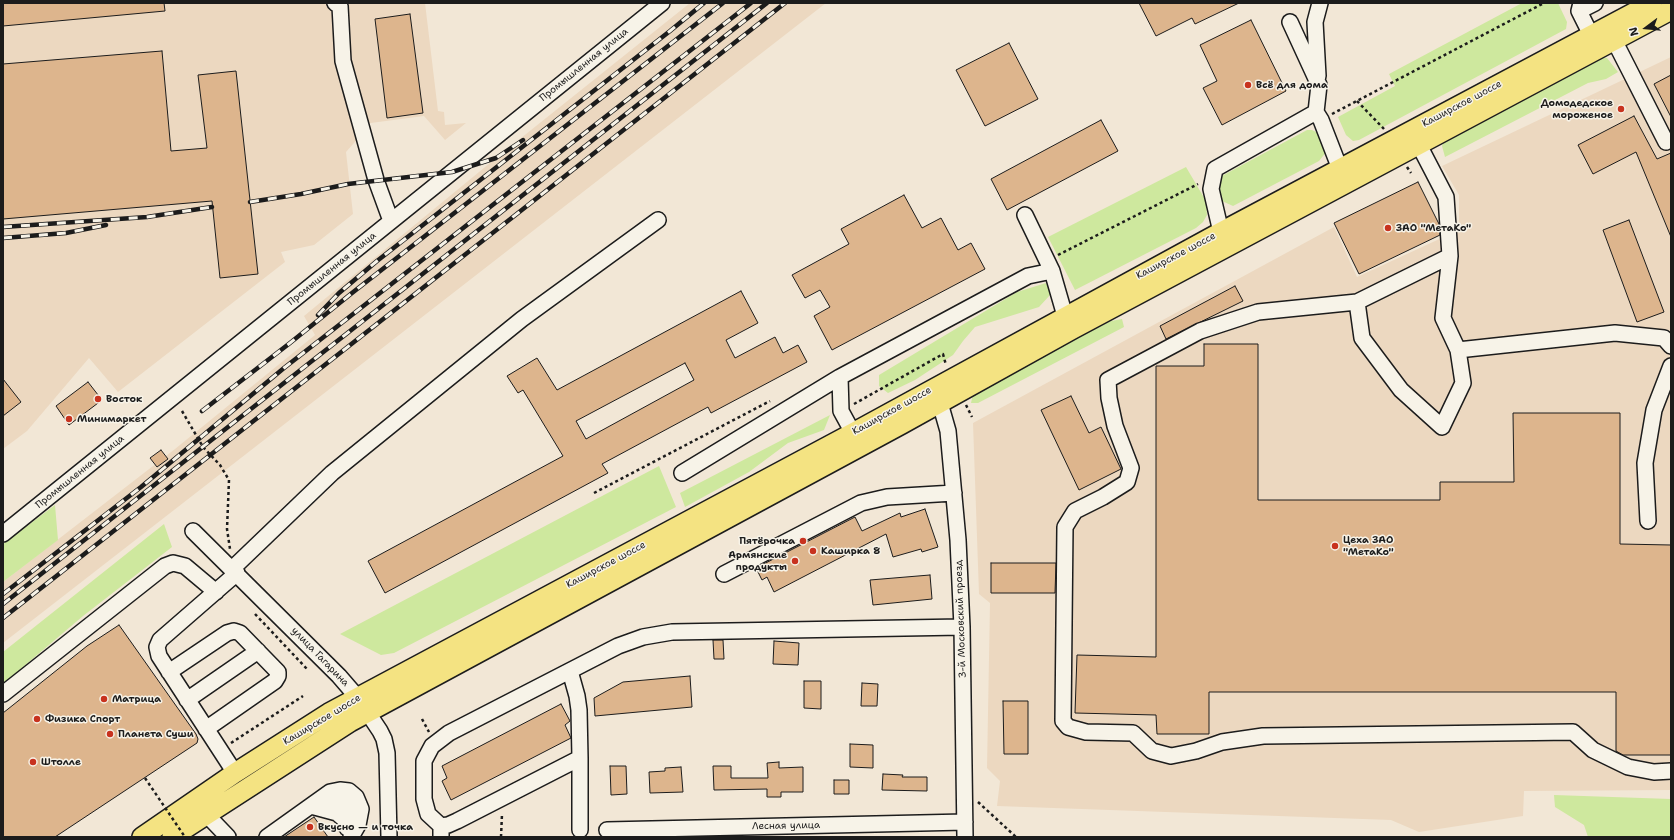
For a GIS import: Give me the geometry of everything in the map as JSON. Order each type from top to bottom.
[{"type":"main road","name":"Каширское шоссе","points":[[172,837],[329,734],[363,705],[853,433],[1065,316],[1591,35],[1665,12]]},
{"type":"main road","name":"Каширское шоссе","points":[[142,837],[235,773],[319,719],[363,705],[940,403],[1079,326],[1665,12]]},
{"type":"street","name":"Промышленная улица","points":[[3,534],[662,3]]},
{"type":"street","points":[[1320,3],[1315,22],[1319,116],[1340,169]]},
{"type":"street","points":[[1591,35],[1580,7],[1595,3]]},
{"type":"street","points":[[338,4],[343,61],[376,180],[391,222]]},
{"type":"street","points":[[1290,22],[1318,85]]},
{"type":"street","points":[[1614,40],[1666,142]]},
{"type":"street","points":[[1221,232],[1211,188],[1215,168],[1319,116]]},
{"type":"street","points":[[1357,302],[1362,338],[1401,390],[1442,427],[1463,383],[1458,350],[1443,318],[1450,256],[1446,197],[1419,145]]},
{"type":"street","points":[[1025,215],[1050,266],[1065,316]]},
{"type":"street","points":[[235,773],[169,672],[157,650],[158,642],[216,592],[234,571],[332,473],[522,319],[658,220]]},
{"type":"street","points":[[1450,256],[1357,302],[1258,312],[1200,331],[1108,380],[1109,398],[1115,426],[1131,468],[1127,482],[1103,497],[1075,511],[1065,528],[1063,721],[1068,727],[1086,732],[1133,733],[1152,751],[1171,756],[1196,751],[1222,742],[1263,736],[1573,732],[1593,750],[1628,766],[1654,772],[1671,771]]},
{"type":"street","points":[[682,472],[840,377],[1028,276],[1050,266]]},
{"type":"street","points":[[1458,350],[1615,333],[1664,338],[1671,346]]},
{"type":"street","points":[[1648,521],[1645,463],[1654,410],[1671,366]]},
{"type":"street","points":[[840,377],[841,411],[853,433]]},
{"type":"street","name":"3-й Московский проезд","points":[[940,403],[948,431],[954,493],[962,627],[965,837]]},
{"type":"street","points":[[724,574],[862,503],[887,497],[954,493]]},
{"type":"street","name":"улица Гагарина","points":[[193,531],[333,669],[363,705],[380,731],[386,748],[389,837]]},
{"type":"street","points":[[3,694],[165,566],[173,563],[185,566],[216,592]]},
{"type":"street","points":[[580,758],[441,831],[428,814],[424,799],[424,761],[432,746],[449,733],[618,646],[643,637],[672,632],[962,627]]},
{"type":"street","points":[[169,672],[232,631],[240,633],[276,670],[279,675],[277,679],[206,729]]},
{"type":"street","points":[[187,700],[258,651]]},
{"type":"street","points":[[570,671],[578,702],[580,830]]},
{"type":"street","points":[[266,837],[310,806],[334,790],[344,790],[353,794],[360,805],[361,815],[358,825],[348,833],[337,814],[310,806]]},
{"type":"street","points":[[206,814],[228,837]]},
{"type":"street","name":"Лесная улица","points":[[606,830],[965,822]]},
{"type":"path","points":[[1319,116],[1544,3]]},
{"type":"path","points":[[1050,266],[1214,176]]},
{"type":"path","points":[[841,411],[943,354],[948,369]]},
{"type":"path","points":[[963,399],[972,417]]},
{"type":"path","points":[[594,493],[773,400]]},
{"type":"path","points":[[182,411],[203,447],[220,465],[229,480],[227,529],[234,571]]},
{"type":"path","points":[[253,612],[307,669]]},
{"type":"path","points":[[227,746],[303,696]]},
{"type":"path","points":[[145,778],[185,837]]},
{"type":"path","points":[[964,790],[1016,837]]},
{"type":"path","points":[[501,837],[503,798]]},
{"type":"shaded area","points":[[3,3],[425,3],[438,111],[444,112],[445,125],[466,123],[445,140],[424,116],[363,124],[361,135],[346,152],[353,214],[314,245],[281,252],[285,262],[118,392],[89,358],[27,431],[3,449]]},
{"type":"shaded area","points":[[690,3],[826,3],[3,643],[3,582],[175,449],[315,335],[304,316],[496,158]]},
{"type":"shaded area","points":[[1671,57],[1671,790],[1524,791],[1523,816],[1419,832],[1391,820],[997,806],[1000,781],[987,768],[990,603],[979,594],[973,423],[1334,227],[1357,277],[1459,230],[1459,195],[1442,166]]},
{"type":"green space","points":[[1522,3],[1558,3],[1567,22],[1566,29],[1359,140],[1353,141],[1346,135],[1338,117],[1395,86],[1389,74]]},
{"type":"green space","points":[[1600,57],[1607,58],[1618,72],[1606,79],[1588,83],[1445,157],[1442,146],[1444,140]]},
{"type":"green space","points":[[1307,130],[1312,130],[1320,134],[1327,151],[1319,161],[1233,206],[1222,201],[1218,194],[1218,178]]},
{"type":"green space","points":[[1186,167],[1206,201],[1207,215],[1203,222],[1196,228],[1075,290],[1048,237]]},
{"type":"green space","points":[[1046,283],[1051,294],[1039,307],[975,327],[953,355],[915,380],[888,393],[879,386],[879,375],[1017,292]]},
{"type":"green space","points":[[1122,319],[1124,327],[978,403],[971,403],[973,394],[996,379],[1111,321]]},
{"type":"green space","points":[[830,415],[824,430],[788,443],[749,472],[685,507],[680,493]]},
{"type":"green space","points":[[659,466],[676,507],[394,653],[381,655],[340,634]]},
{"type":"green space","points":[[55,505],[58,540],[3,582],[3,544]]},
{"type":"green space","points":[[164,524],[172,547],[83,616],[3,684],[3,652]]},
{"type":"green space","points":[[1554,795],[1671,799],[1671,837],[1588,837],[1584,825],[1555,807]]},
{"type":"building","points":[[3,3],[164,3],[165,11],[3,26]]},
{"type":"building","points":[[1139,3],[1239,3],[1195,24],[1192,18],[1156,36]]},
{"type":"building","points":[[410,14],[423,113],[387,118],[375,19]]},
{"type":"building","points":[[1251,20],[1286,91],[1222,125],[1203,88],[1217,81],[1200,45]]},
{"type":"building","points":[[1009,43],[1038,99],[985,126],[956,70]]},
{"type":"building","points":[[162,51],[171,151],[207,148],[198,75],[236,71],[258,274],[220,278],[212,201],[3,219],[3,64]]},
{"type":"building","points":[[1671,75],[1671,117],[1654,84]]},
{"type":"building","points":[[1634,116],[1657,159],[1671,153],[1671,237],[1636,152],[1593,174],[1578,145]]},
{"type":"building","points":[[1101,120],[1118,151],[1007,210],[991,179]]},
{"type":"building","name":"ЗАО \"МетаКо\"","points":[[1418,182],[1439,224],[1440,235],[1359,274],[1334,223]]},
{"type":"building","points":[[904,195],[922,228],[941,218],[958,250],[971,243],[985,269],[832,350],[814,316],[830,307],[820,290],[805,298],[792,275],[849,244],[841,229]]},
{"type":"building","points":[[1629,220],[1664,312],[1637,322],[1603,230]]},
{"type":"building","points":[[1235,286],[1243,301],[1166,339],[1160,326]]},
{"type":"building","points":[[741,291],[758,323],[726,340],[735,358],[775,337],[783,353],[798,345],[807,362],[711,413],[708,407],[602,464],[608,473],[385,593],[368,561],[563,456],[523,390],[518,393],[507,376],[537,358],[557,390]],"holes":[[[685,363],[694,380],[586,439],[576,421]]]},
{"type":"building","points":[[1204,344],[1258,344],[1258,500],[1440,500],[1440,482],[1514,482],[1513,413],[1620,413],[1620,544],[1671,545],[1671,755],[1623,755],[1616,751],[1616,692],[1209,692],[1209,734],[1157,734],[1156,715],[1075,713],[1077,655],[1156,657],[1156,366],[1204,366]]},
{"type":"building","points":[[3,379],[21,402],[3,416]]},
{"type":"building","points":[[88,382],[102,400],[69,425],[56,406]]},
{"type":"building","points":[[1071,396],[1089,433],[1101,427],[1121,469],[1079,490],[1041,410]]},
{"type":"building","points":[[161,450],[168,459],[157,467],[150,458]]},
{"type":"building","name":"Каширка 8","points":[[925,509],[938,547],[922,552],[921,549],[893,557],[886,534],[774,592],[767,577],[762,580],[756,568],[855,517],[862,531],[900,513],[901,517]]},
{"type":"building","points":[[991,563],[1056,563],[1055,593],[991,593]]},
{"type":"building","points":[[930,575],[932,599],[873,605],[870,580]]},
{"type":"building","points":[[119,625],[196,734],[198,739],[197,743],[55,837],[3,837],[3,713],[87,646]]},
{"type":"building","points":[[713,640],[723,640],[724,659],[714,659]]},
{"type":"building","points":[[774,641],[799,643],[798,665],[773,664]]},
{"type":"building","points":[[690,676],[692,707],[595,716],[594,698],[623,682]]},
{"type":"building","points":[[804,681],[821,681],[821,709],[804,708]]},
{"type":"building","points":[[862,683],[878,684],[877,706],[861,706]]},
{"type":"building","points":[[1003,701],[1028,701],[1028,754],[1004,754]]},
{"type":"building","points":[[561,704],[570,721],[565,725],[571,738],[451,800],[442,781],[447,778],[442,766]]},
{"type":"building","points":[[850,744],[873,745],[873,768],[850,767]]},
{"type":"building","points":[[779,762],[779,768],[803,767],[803,792],[781,792],[781,797],[767,797],[767,789],[714,790],[713,766],[731,766],[731,778],[768,778],[767,763]]},
{"type":"building","points":[[610,766],[626,766],[627,794],[611,795]]},
{"type":"building","points":[[681,767],[683,792],[650,793],[649,772],[665,771],[665,768]]},
{"type":"building","points":[[883,774],[903,775],[902,777],[927,777],[927,791],[882,790]]},
{"type":"building","points":[[834,780],[849,780],[849,794],[834,794]]},
{"type":"building","name":"Вкусно — и точка","points":[[314,817],[328,837],[284,837]]},
{"type":"railway","points":[[318,315],[339,293],[377,261],[704,3]]},
{"type":"railway","points":[[202,411],[723,3]]},
{"type":"railway","points":[[3,594],[141,487],[284,368],[751,3]]},
{"type":"railway","points":[[3,604],[767,3]]},
{"type":"railway","points":[[3,618],[785,3]]},
{"type":"railway","points":[[250,202],[301,194],[348,184],[452,172],[496,158],[523,140]]},
{"type":"railway","points":[[3,227],[147,217],[212,207]]},
{"type":"railway","points":[[3,238],[66,233],[106,225]]},
{"type":"place","name":"Всё для дома","points":[[1248,85]]},
{"type":"place","name":"Домодедское мороженое","points":[[1621,109]]},
{"type":"place","name":"ЗАО \"МетаКо\"","points":[[1388,228]]},
{"type":"place","name":"Восток","points":[[98,399]]},
{"type":"place","name":"Минимаркет","points":[[69,419]]},
{"type":"place","name":"Пятёрочка","points":[[803,541]]},
{"type":"place","name":"Цеха ЗАО \"МетаКо\"","points":[[1335,546]]},
{"type":"place","name":"Каширка 8","points":[[813,551]]},
{"type":"place","name":"Армянские продукты","points":[[795,561]]},
{"type":"place","name":"Матрица","points":[[104,699]]},
{"type":"place","name":"Физика Спорт","points":[[37,719]]},
{"type":"place","name":"Планета Суши","points":[[110,734]]},
{"type":"place","name":"Штолле","points":[[33,762]]},
{"type":"place","name":"Вкусно — и точка","points":[[310,827]]}]
